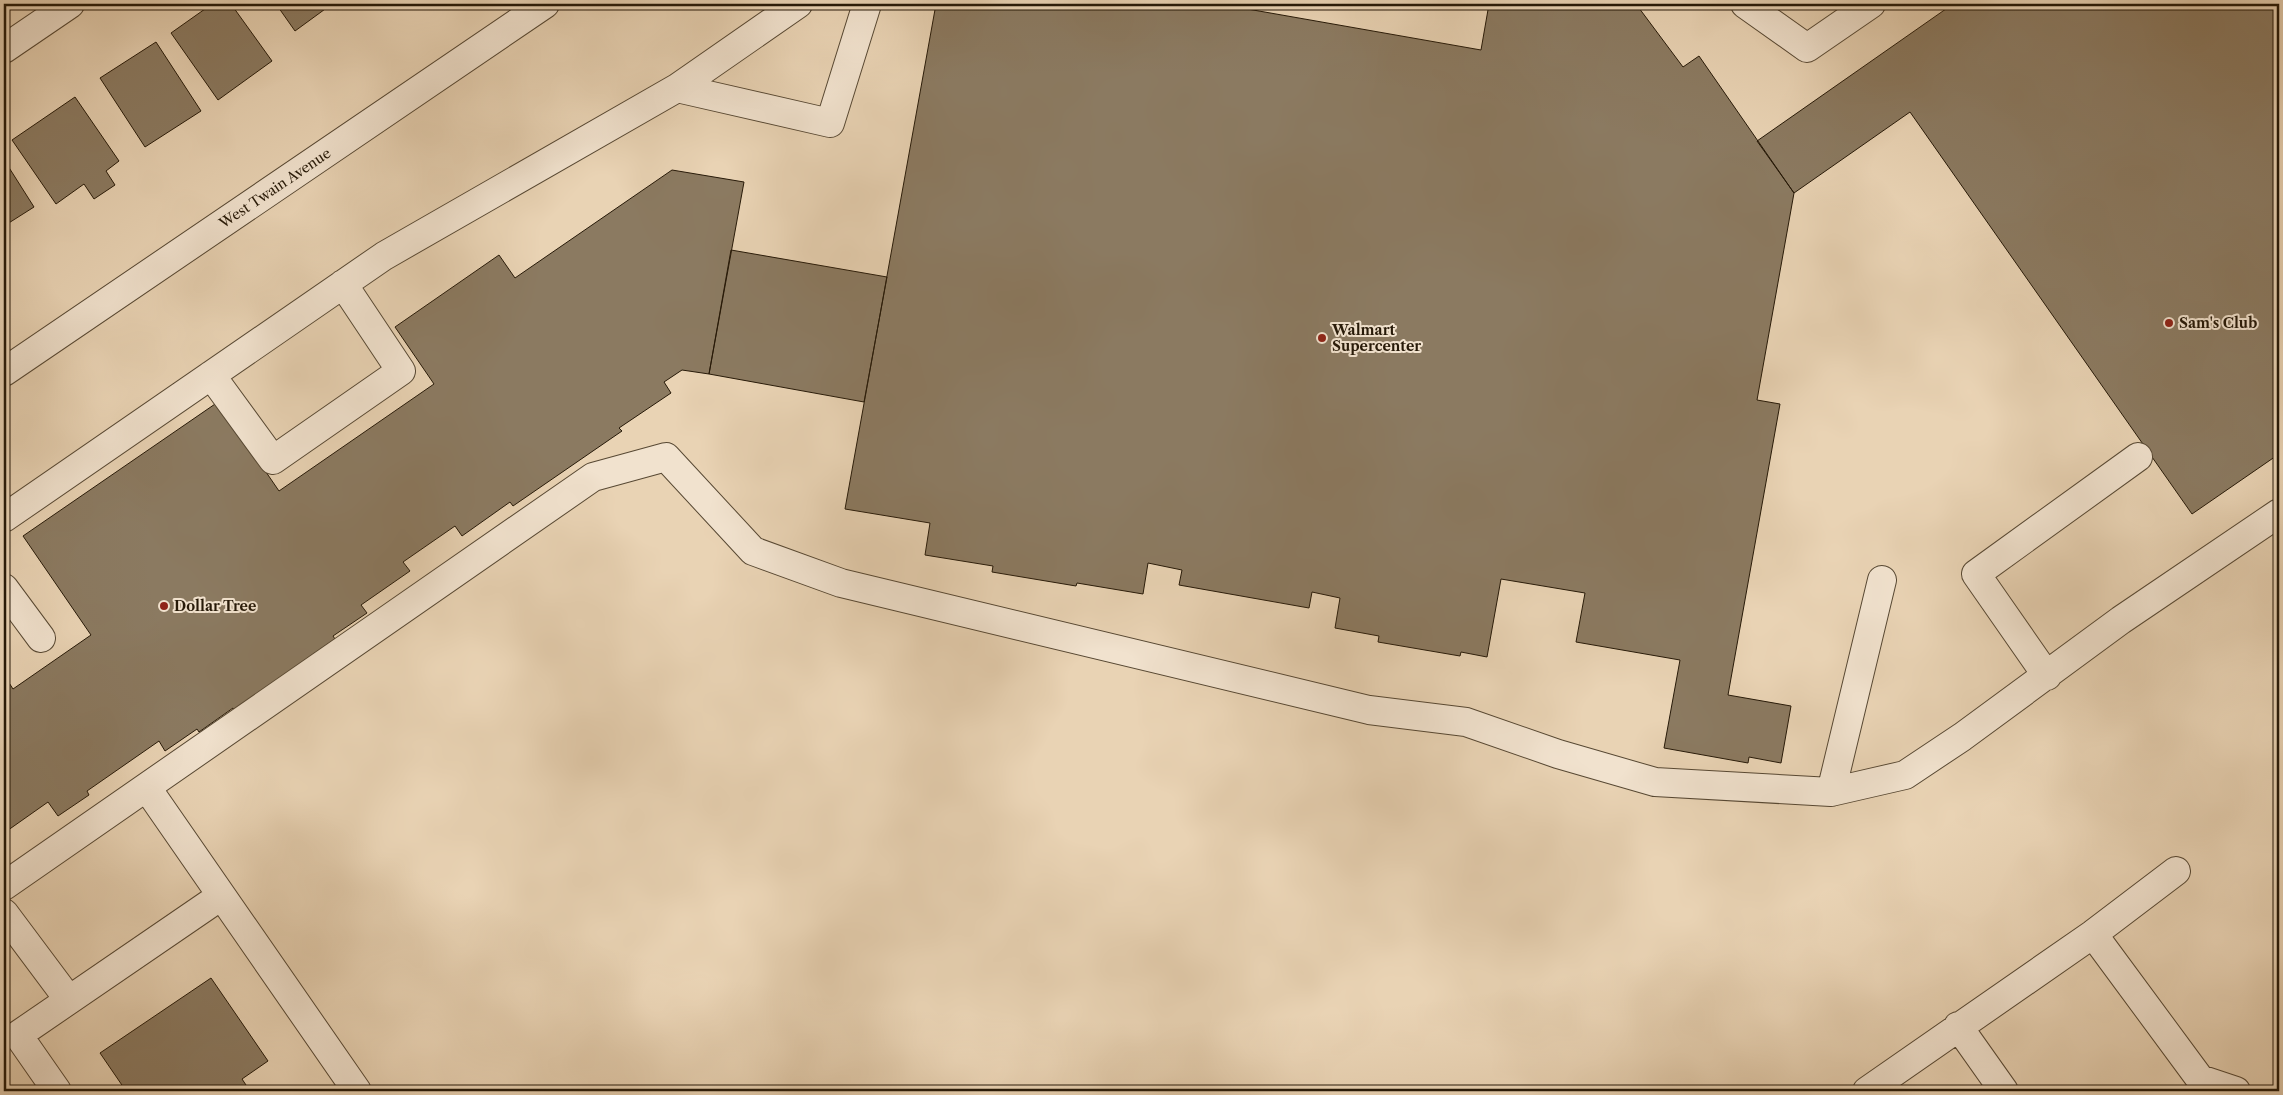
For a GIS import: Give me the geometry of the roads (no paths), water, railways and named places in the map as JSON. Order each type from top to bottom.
[{"type":"street","points":[[4,48],[70,4]]},
{"type":"street","name":"West Twain Avenue","points":[[4,372],[545,4]]},
{"type":"street","points":[[4,518],[384,256],[677,88],[798,4]]},
{"type":"street","points":[[677,88],[830,123],[867,4]]},
{"type":"street","points":[[1746,4],[1807,48],[1871,4]]},
{"type":"street","points":[[211,375],[273,460],[401,371],[343,284]]},
{"type":"street","points":[[4,886],[593,477],[666,457],[754,551],[841,583],[1369,710],[1466,722],[1558,754],[1655,782],[1831,792],[1905,775],[1962,737],[2121,620],[2279,513]]},
{"type":"street","points":[[2047,676],[1976,574],[2138,457]]},
{"type":"street","points":[[1831,792],[1882,580]]},
{"type":"street","points":[[4,588],[41,638]]},
{"type":"street","points":[[146,788],[355,1091]]},
{"type":"street","points":[[1866,1091],[2093,934],[2176,870]]},
{"type":"street","points":[[57,1091],[18,1035],[221,896]]},
{"type":"street","points":[[4,913],[69,1000]]},
{"type":"street","points":[[2093,934],[2191,1085],[2236,1091]]},
{"type":"street","points":[[1958,1026],[2004,1091]]},
{"type":"place","name":"Sam's Club","points":[[2169,323]]},
{"type":"place","name":"Walmart Supercenter","points":[[1322,338]]},
{"type":"place","name":"Dollar Tree","points":[[164,606]]}]
